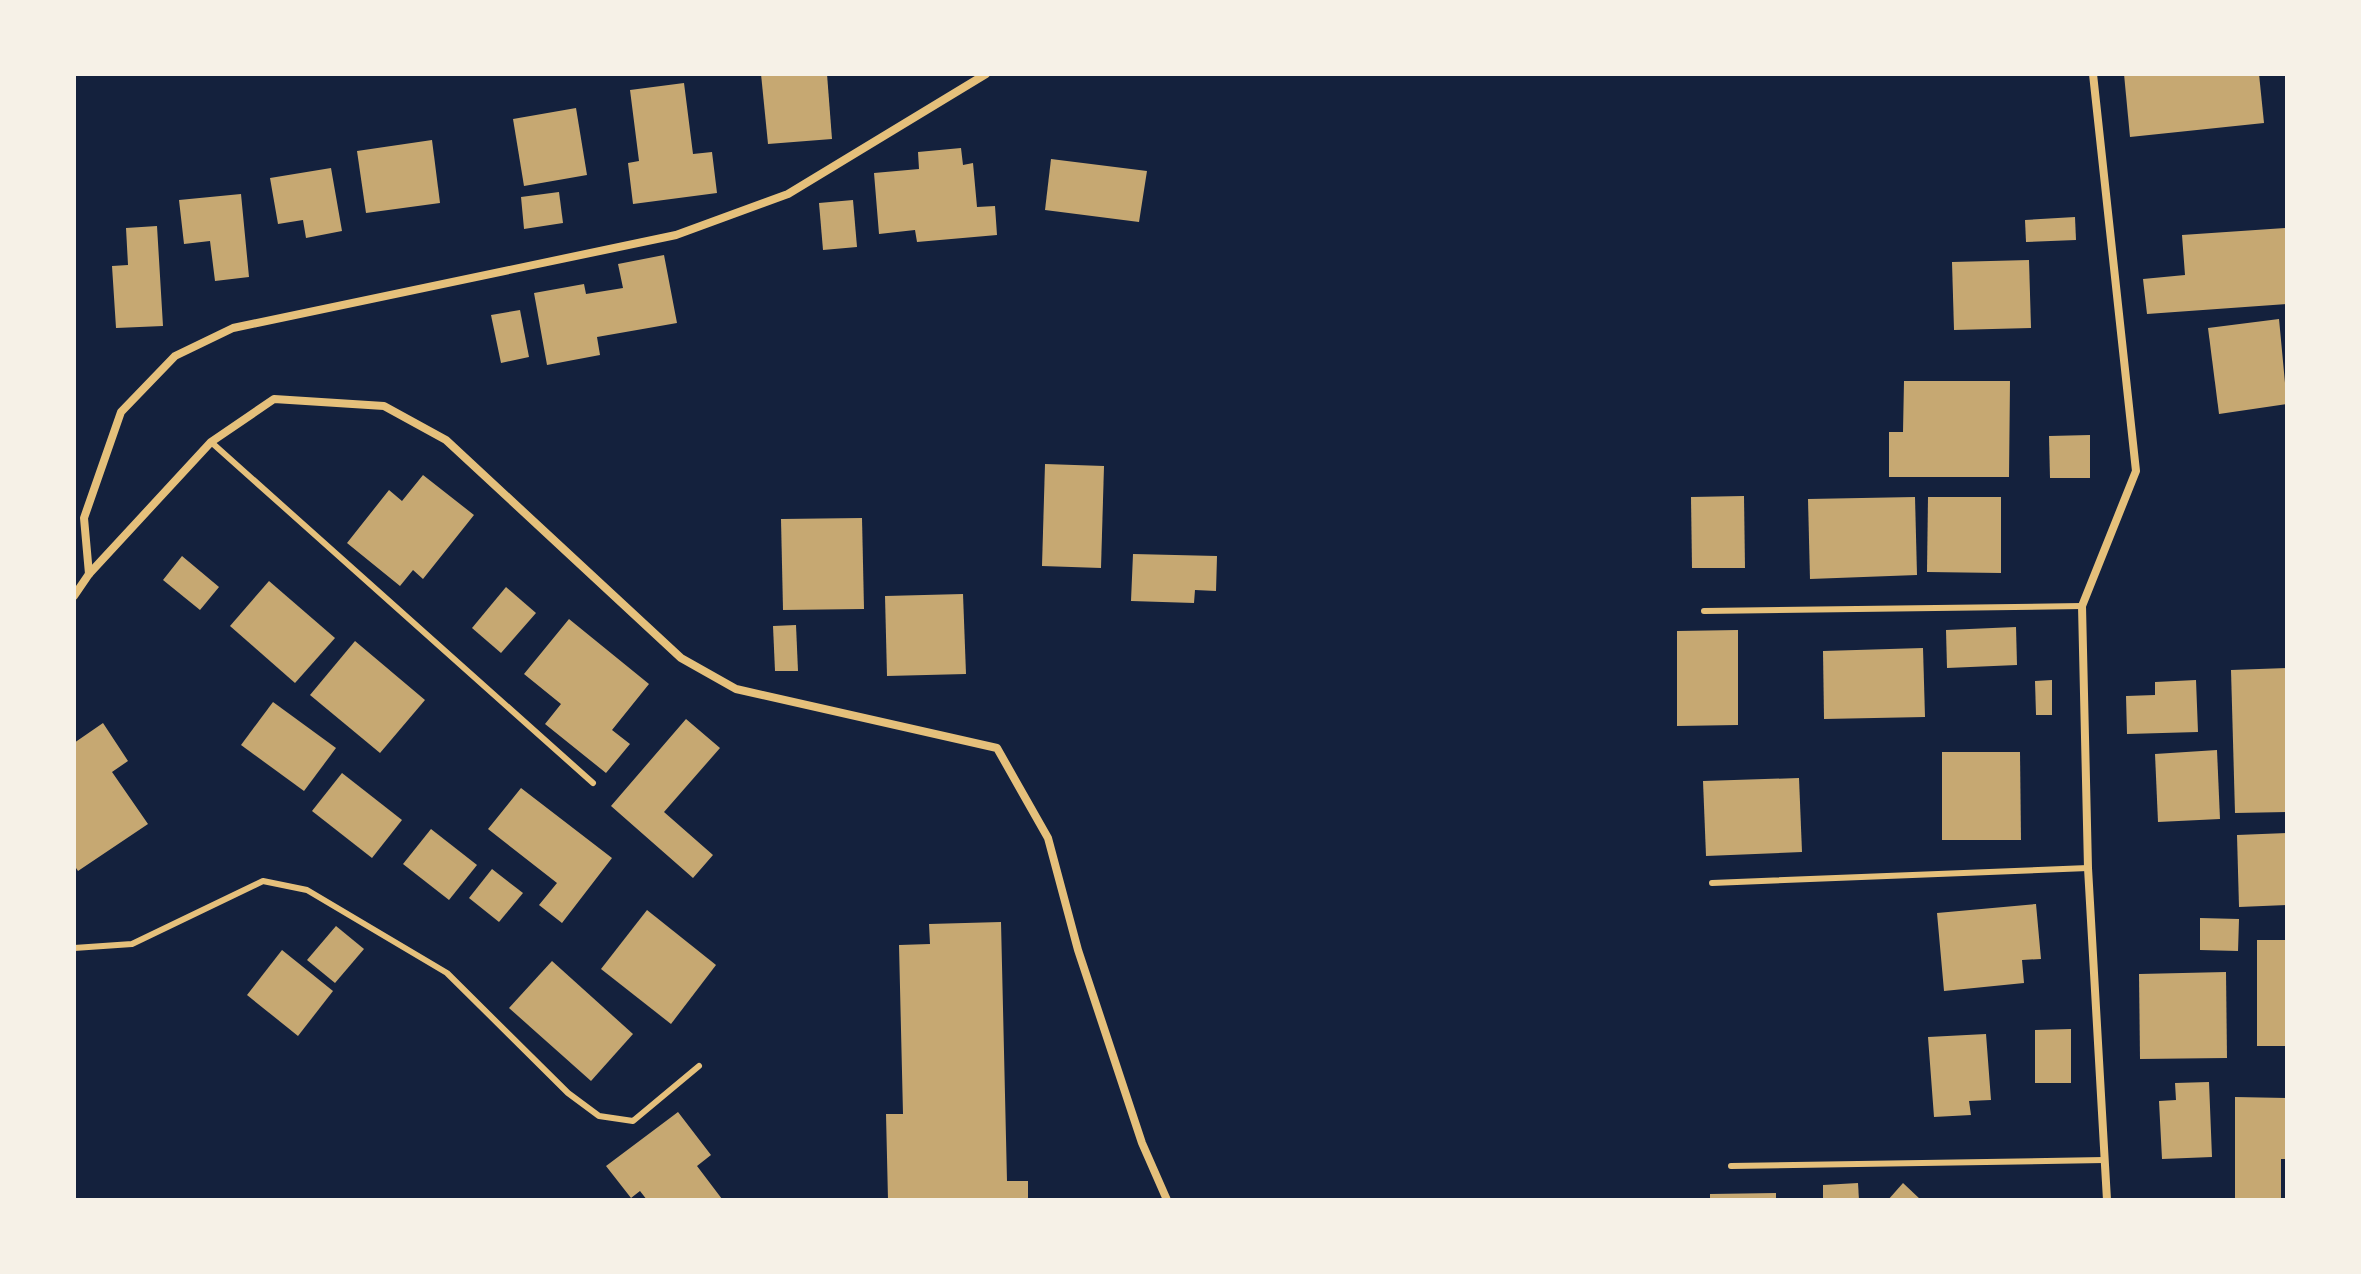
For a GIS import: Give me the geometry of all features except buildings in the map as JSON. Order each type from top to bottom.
[{"type":"street","points":[[89,574],[84,518],[121,412],[175,356],[233,328],[676,235],[788,194],[986,74]]},
{"type":"street","points":[[2093,74],[2136,471],[2082,606],[2088,868],[2107,1200]]},
{"type":"street","points":[[74,596],[89,574],[211,442],[274,399],[384,406],[446,440],[681,658],[736,689],[997,748],[1048,838],[1078,950],[1142,1143],[1167,1200]]},
{"type":"lane","points":[[211,442],[593,783]]},
{"type":"lane","points":[[1704,611],[2082,606]]},
{"type":"lane","points":[[1712,883],[2088,868]]},
{"type":"lane","points":[[74,948],[132,944],[263,881],[307,890],[447,973],[568,1093],[599,1116],[633,1121],[699,1066]]},
{"type":"lane","points":[[1731,1166],[2104,1160]]}]
